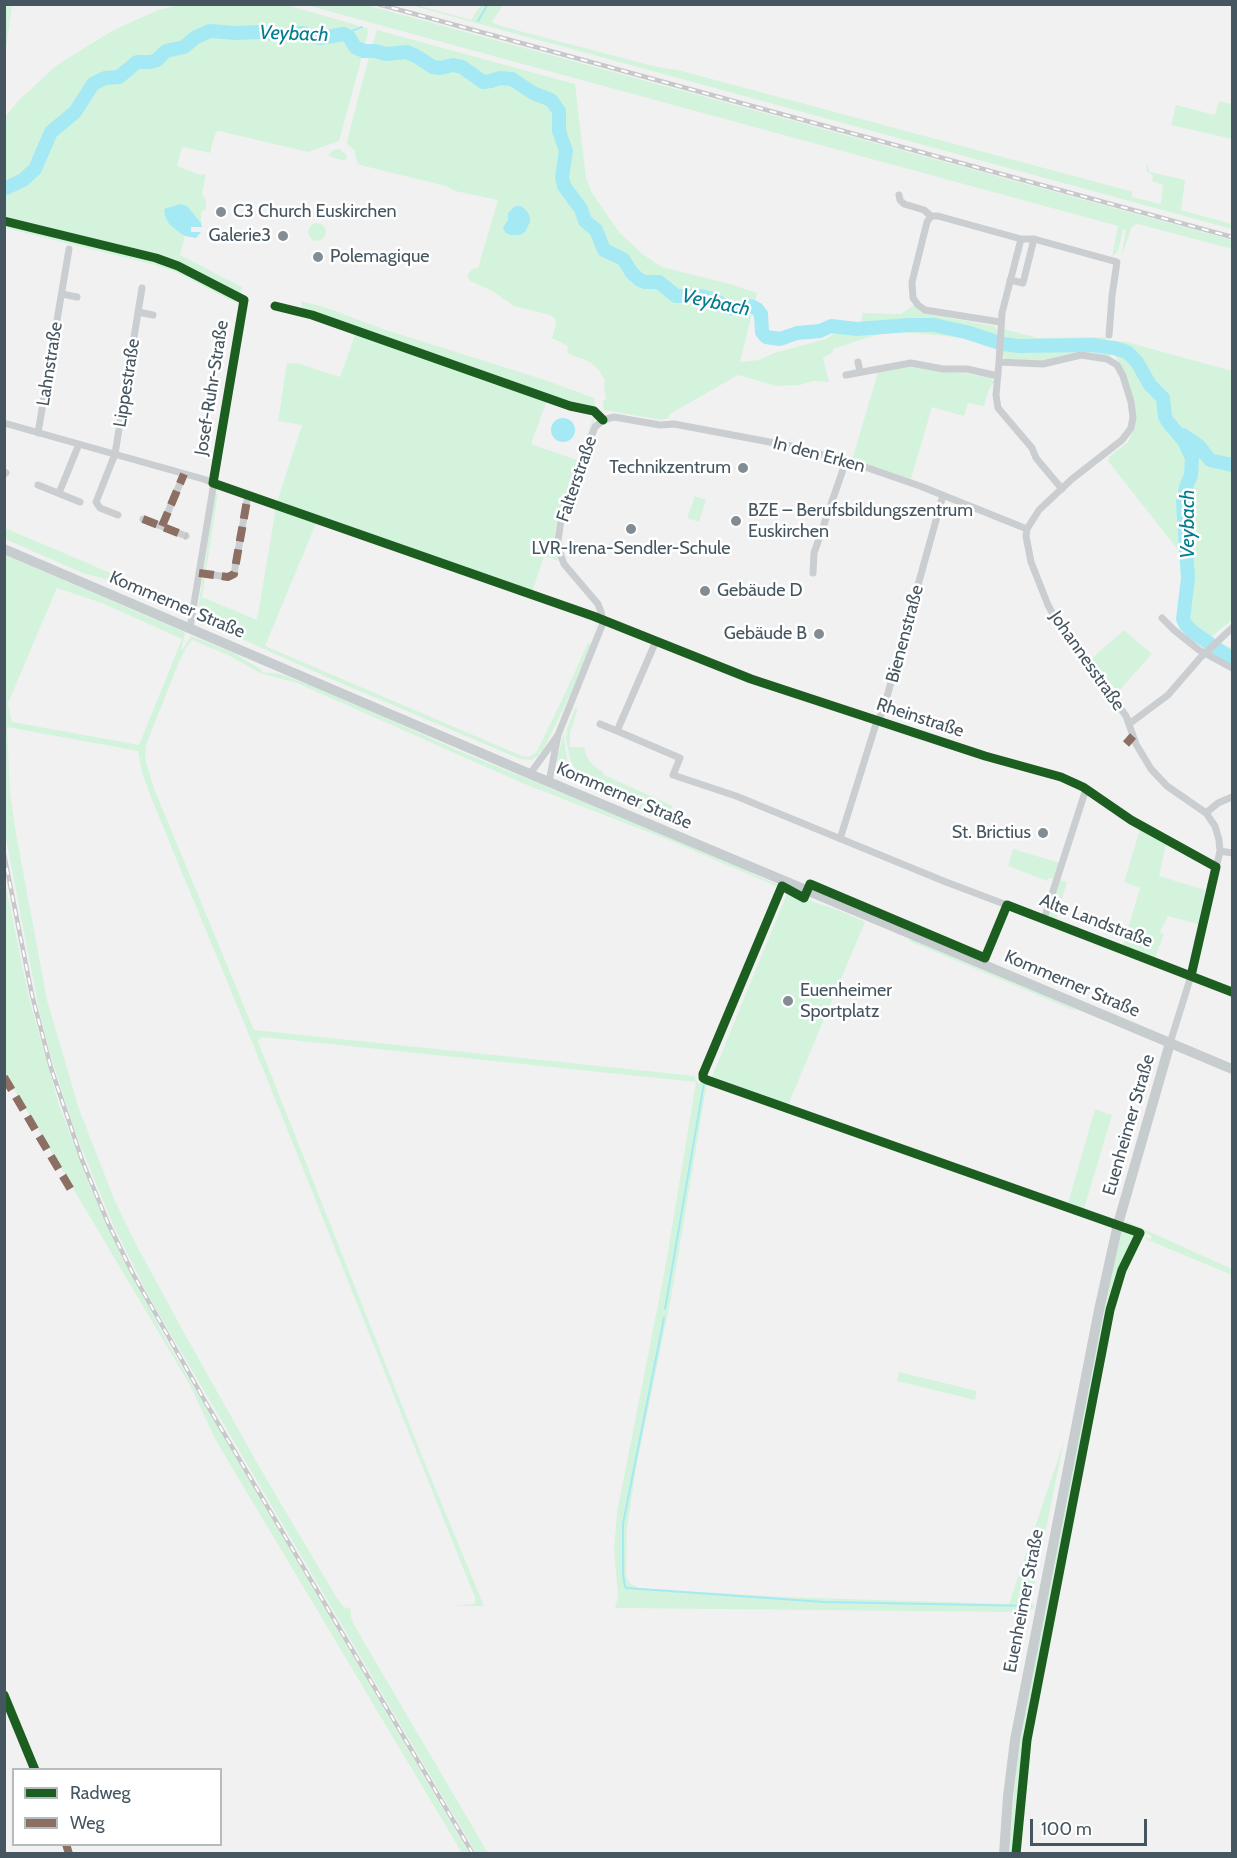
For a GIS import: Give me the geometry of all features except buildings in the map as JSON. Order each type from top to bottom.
[{"type":"main road","name":"Kommerner Straße","points":[[4,549],[530,774],[1233,1069]]},
{"type":"main road","name":"Euenheimer Straße","points":[[1004,1854],[1017,1726],[1098,1310],[1118,1224],[1170,1043]]},
{"type":"street","points":[[899,195],[904,204],[924,210],[931,216],[1021,239],[1034,239],[1117,262],[1109,335]]},
{"type":"street","points":[[931,216],[927,222],[911,284],[915,302],[929,312],[1000,322]]},
{"type":"street","points":[[1021,239],[1000,322],[996,400],[998,408],[1032,448],[1034,455],[1062,489]]},
{"type":"street","points":[[1010,279],[1023,283],[1034,239]]},
{"type":"street","name":"Lahnstraße","points":[[38,433],[69,249]]},
{"type":"street","name":"Lippestraße","points":[[115,454],[142,288]]},
{"type":"street","points":[[62,294],[77,297]]},
{"type":"street","name":"Josef-Ruhr-Straße","points":[[190,628],[244,300]]},
{"type":"street","name":"Lippestraße","points":[[138,312],[153,315]]},
{"type":"street","points":[[999,362],[1043,364],[1082,354],[1100,357],[1114,363],[1123,376],[1131,402],[1133,417],[1131,428],[1122,440],[1039,510],[1027,528]]},
{"type":"street","points":[[858,362],[860,372]]},
{"type":"street","points":[[846,375],[910,363],[943,369],[967,369],[998,376]]},
{"type":"street","name":"In den Erken","points":[[603,420],[617,418],[660,425],[674,424],[796,447],[846,461],[943,495],[1027,528]]},
{"type":"street","name":"Falterstraße","points":[[603,420],[591,437],[561,521],[558,540],[564,564],[598,604],[603,620]]},
{"type":"street","points":[[4,423],[184,474],[315,518]]},
{"type":"street","points":[[59,493],[80,444]]},
{"type":"street","points":[[115,454],[96,502],[100,508],[118,515]]},
{"type":"street","points":[[813,573],[814,553],[846,461]]},
{"type":"street","points":[[162,526],[184,474]]},
{"type":"street","points":[[38,485],[80,502]]},
{"type":"street","points":[[199,573],[228,577],[234,574],[248,495]]},
{"type":"street","name":"Bienenstraße","points":[[840,839],[889,692],[943,495]]},
{"type":"street","points":[[143,519],[186,536]]},
{"type":"street","name":"Johannesstraße","points":[[1027,528],[1026,536],[1031,561],[1048,605],[1056,620],[1115,699],[1129,724]]},
{"type":"street","points":[[1162,618],[1184,639],[1233,668]]},
{"type":"street","points":[[549,782],[558,735],[603,620]]},
{"type":"street","name":"Rheinstraße","points":[[603,620],[751,679],[985,756],[1061,777],[1086,789],[1131,820],[1216,867]]},
{"type":"street","points":[[1129,724],[1168,695],[1233,628]]},
{"type":"street","points":[[600,724],[617,731],[656,641]]},
{"type":"street","name":"Euenheimer Straße","points":[[1129,724],[1139,751],[1155,776],[1206,813],[1215,826],[1219,840],[1220,851],[1191,976],[1170,1043]]},
{"type":"street","name":"Alte Landstraße","points":[[617,731],[680,758],[673,775],[736,796],[946,882],[1233,992]]},
{"type":"street","points":[[530,774],[558,735]]},
{"type":"street","points":[[1044,919],[1086,789]]},
{"type":"street","points":[[1206,813],[1218,803],[1233,797]]},
{"type":"street","points":[[1220,851],[1233,853]]},
{"type":"street","points":[[982,964],[1007,905]]},
{"type":"green space","points":[[4,5],[12,5],[5,56]]},
{"type":"green space","points":[[179,5],[287,5],[360,26],[349,32],[336,32],[324,36],[302,31],[278,33],[210,29],[199,33],[181,47],[163,51],[154,59],[137,60],[119,73],[102,75],[87,85],[75,107],[48,129],[36,163],[32,168],[18,180],[5,185],[5,117],[19,100],[57,65],[112,31],[158,10]]},
{"type":"green space","points":[[306,5],[366,5],[1232,240],[1232,249],[1138,224],[1131,229],[1121,258],[1126,229],[1123,230],[1118,251],[1112,257],[1118,226]]},
{"type":"green space","points":[[410,5],[471,20],[481,5],[503,5],[492,22],[501,26],[657,67],[678,70],[1130,191],[1132,197],[1161,204],[1163,185],[1152,181],[1153,175],[1147,172],[1146,163],[1150,172],[1185,180],[1181,210],[1232,224],[1232,229]]},
{"type":"green space","points":[[367,28],[368,33],[364,49],[355,44],[349,33]]},
{"type":"green space","points":[[377,30],[575,84],[586,178],[592,193],[619,232],[641,253],[662,267],[757,293],[755,304],[739,306],[700,292],[675,293],[660,279],[647,279],[638,275],[624,256],[604,245],[593,221],[588,219],[582,205],[566,185],[563,174],[569,150],[561,130],[562,109],[554,99],[513,76],[503,75],[485,79],[464,64],[453,62],[436,64],[411,50],[371,49]]},
{"type":"green space","points":[[216,33],[234,35],[256,33],[282,37],[299,35],[322,40],[341,35],[346,37],[355,49],[363,53],[339,141],[308,152],[219,131],[216,132],[211,153],[182,147],[177,166],[200,175],[206,174],[202,193],[206,201],[206,209],[201,212],[201,223],[189,209],[180,204],[168,208],[165,216],[169,224],[185,236],[180,255],[242,287],[238,302],[176,272],[155,265],[5,228],[4,192],[25,182],[38,170],[51,138],[61,126],[78,113],[94,88],[103,82],[122,78],[136,65],[156,63],[165,54],[186,49],[203,35]]},
{"type":"green space","points":[[370,53],[387,56],[410,55],[433,69],[461,69],[481,83],[502,79],[512,80],[532,94],[552,103],[558,119],[558,135],[564,149],[561,187],[579,207],[583,220],[595,235],[599,248],[619,261],[639,284],[645,286],[656,283],[677,299],[706,300],[732,311],[753,309],[740,362],[759,360],[774,353],[826,339],[841,331],[852,334],[858,331],[863,313],[901,314],[914,305],[927,314],[994,326],[997,330],[996,349],[973,340],[946,336],[901,332],[882,333],[833,349],[833,352],[823,358],[829,382],[813,381],[800,385],[776,386],[738,375],[670,414],[669,418],[661,420],[604,410],[605,381],[599,370],[590,362],[567,353],[568,346],[552,338],[556,325],[555,318],[514,306],[491,290],[470,281],[467,276],[472,269],[478,268],[498,200],[455,191],[446,186],[360,165],[357,162],[354,150],[347,144],[347,141]]},
{"type":"green space","points":[[1219,101],[1232,104],[1232,139],[1171,125],[1176,105],[1215,115]]},
{"type":"green space","points":[[339,149],[346,154],[345,161],[328,156],[333,150]]},
{"type":"green space","points":[[317,223],[323,226],[326,232],[323,238],[317,241],[311,238],[308,232],[311,226]]},
{"type":"green space","points":[[300,301],[545,380],[594,398],[595,406],[586,408],[574,405],[298,309],[302,307]]},
{"type":"green space","points":[[1004,329],[1038,338],[1105,337],[1107,341],[1127,342],[1232,371],[1232,620],[1211,637],[1214,640],[1207,648],[1184,630],[1179,623],[1183,566],[1178,550],[1108,461],[1110,456],[1128,442],[1135,426],[1135,408],[1127,378],[1114,354],[1108,356],[1082,351],[1045,361],[1005,359],[1003,346],[1025,349],[1088,346],[1108,349],[1108,347],[1091,344],[1028,345],[1008,342],[1003,341]]},
{"type":"green space","points":[[356,332],[547,400],[531,444],[577,460],[595,413],[594,422],[556,526],[554,541],[558,561],[544,556],[532,592],[277,502],[302,425],[278,421],[287,363],[300,364],[340,377]]},
{"type":"green space","points":[[914,366],[989,377],[994,383],[989,389],[984,406],[968,403],[964,416],[932,407],[911,479],[852,460],[878,372]]},
{"type":"green space","points":[[218,493],[206,571],[204,569],[215,494]]},
{"type":"green space","points":[[695,496],[706,500],[699,522],[687,518]]},
{"type":"green space","points":[[276,507],[317,521],[265,646],[522,756],[528,757],[536,753],[597,623],[598,623],[588,643],[591,645],[571,693],[542,752],[540,751],[538,756],[531,760],[520,759],[197,619],[202,579],[205,578],[202,597],[257,620]]},
{"type":"green space","points":[[5,528],[120,577],[187,611],[187,615],[145,598],[114,581],[85,574],[5,539]]},
{"type":"green space","points":[[5,555],[184,632],[181,649],[191,636],[232,652],[262,672],[280,674],[329,692],[457,750],[754,872],[753,874],[779,885],[778,887],[671,841],[522,783],[297,683],[260,673],[228,655],[192,640],[179,662],[146,745],[145,758],[153,786],[254,1030],[695,1076],[698,1083],[707,1082],[671,1298],[637,1463],[627,1527],[626,1572],[631,1584],[639,1588],[784,1597],[1009,1604],[1064,1441],[1031,1602],[1035,1605],[1033,1609],[1015,1612],[615,1608],[618,1596],[614,1550],[617,1512],[665,1269],[696,1082],[262,1037],[258,1040],[259,1044],[420,1451],[484,1606],[452,1606],[474,1604],[476,1600],[252,1042],[152,800],[142,772],[138,751],[7,727],[10,792],[15,828],[47,1000],[79,1109],[115,1201],[182,1329],[264,1475],[337,1598],[344,1607],[351,1609],[354,1625],[488,1853],[476,1853],[150,1299],[113,1225],[75,1132],[51,1057],[40,1015],[5,834]],"holes":[[[57,588],[102,603],[182,639],[139,745],[12,722],[8,703]]]},
{"type":"green space","points":[[1124,630],[1152,654],[1118,692],[1090,660]]},
{"type":"green space","points":[[1221,644],[1232,648],[1232,665],[1213,653]]},
{"type":"green space","points":[[575,708],[578,709],[570,732],[570,747],[584,747],[592,764],[604,775],[673,806],[669,817],[663,819],[603,793],[578,774],[571,762],[566,740],[567,729]]},
{"type":"green space","points":[[565,729],[564,739],[568,764],[574,775],[587,787],[561,776],[559,771],[557,758]]},
{"type":"green space","points":[[1140,829],[1166,844],[1159,876],[1205,890],[1198,924],[1168,916],[1160,932],[1164,934],[1155,958],[1123,945],[1140,888],[1124,882]]},
{"type":"green space","points":[[1013,849],[1060,863],[1055,879],[1049,878],[1047,881],[1008,866]]},
{"type":"green space","points":[[4,877],[29,998],[59,1105],[91,1189],[122,1258],[168,1343],[469,1853],[462,1853],[215,1439],[191,1387],[5,1074]]},
{"type":"green space","points":[[1060,880],[1067,882],[1056,920],[1049,914]]},
{"type":"green space","name":"Euenheimer Sportplatz","points":[[788,891],[865,922],[788,1105],[711,1079]]},
{"type":"green space","points":[[910,939],[1076,1009],[1075,1011],[909,941]]},
{"type":"green space","points":[[1095,1109],[1112,1115],[1084,1209],[1068,1203]]},
{"type":"green space","points":[[1126,1221],[1232,1269],[1232,1275],[1143,1238],[1151,1239],[1152,1236],[1125,1224]]},
{"type":"green space","points":[[1123,1230],[1130,1232],[1135,1239],[1120,1268],[1109,1304],[1024,1748],[1014,1853],[1009,1854],[1017,1756],[1098,1334]]},
{"type":"green space","points":[[899,1372],[977,1391],[975,1400],[897,1381]]},
{"type":"water","points":[[180,204],[187,206],[201,223],[202,227],[191,227],[191,232],[201,232],[196,238],[180,233],[169,224],[165,216],[164,209]]},
{"type":"water","points":[[515,206],[521,206],[527,211],[530,222],[525,232],[520,235],[510,235],[503,228],[508,220],[508,213]]},
{"type":"water","points":[[563,418],[572,421],[575,430],[572,439],[563,442],[554,439],[551,430],[554,421]]},
{"type":"waterway","points":[[478,21],[488,4]]},
{"type":"waterway","points":[[1228,4],[1232,6]]},
{"type":"waterway","points":[[344,34],[362,27]]},
{"type":"waterway","name":"Veybach","points":[[4,189],[23,180],[35,169],[51,132],[75,112],[93,84],[105,78],[119,77],[137,62],[157,60],[166,51],[184,47],[196,37],[210,31],[282,35],[302,33],[320,38],[344,34],[349,37],[355,47],[364,51],[386,54],[407,52],[433,67],[453,65],[462,67],[483,82],[500,78],[512,79],[533,93],[551,100],[559,111],[559,131],[566,151],[562,177],[564,186],[581,209],[585,221],[596,230],[604,250],[623,259],[632,273],[640,280],[659,282],[676,296],[701,296],[713,299],[729,308],[740,309],[751,306],[757,309],[761,314],[762,332],[766,337],[780,339],[797,333],[820,331],[831,326],[857,329],[934,325],[1003,344],[1018,346],[1092,345],[1127,352],[1137,362],[1150,385],[1163,398],[1165,417],[1184,441],[1192,458],[1191,475],[1183,502],[1188,578],[1183,619],[1193,632],[1232,659]]},
{"type":"waterway","points":[[1183,435],[1199,446],[1210,460],[1232,465]]},
{"type":"waterway","points":[[665,1309],[704,1083]]},
{"type":"waterway","points":[[664,1318],[623,1524],[623,1575],[626,1588],[824,1602],[1031,1606]]},
{"type":"railway","points":[[378,4],[1232,237]]},
{"type":"railway","points":[[4,854],[32,995],[51,1068],[82,1160],[108,1223],[133,1274],[206,1403],[473,1854]]},
{"type":"marked path","points":[[162,526],[184,474]]},
{"type":"marked path","points":[[199,573],[228,577],[234,574],[248,495]]},
{"type":"marked path","points":[[143,519],[186,536]]},
{"type":"marked path","points":[[1126,744],[1133,736]]},
{"type":"marked path","points":[[4,1077],[74,1195]]},
{"type":"marked path","points":[[67,1846],[69,1854]]},
{"type":"cycle path","points":[[4,221],[156,258],[178,266],[244,300],[213,483],[593,616],[751,679],[985,756],[1061,777],[1083,787],[1131,820],[1216,867],[1191,976]]},
{"type":"cycle path","points":[[275,306],[312,315],[570,406],[594,411],[603,420]]},
{"type":"cycle path","points":[[1016,1854],[1027,1740],[1110,1310],[1122,1270],[1140,1233],[707,1080],[703,1078],[703,1074],[782,886],[804,898],[810,884],[985,958],[1007,905],[1232,992]]},
{"type":"cycle path","points":[[4,1695],[34,1768]]},
{"type":"place","name":"C3 Church Euskirchen","points":[[221,212]]},
{"type":"place","name":"Galerie3","points":[[283,236]]},
{"type":"place","name":"Polemagique","points":[[318,257]]},
{"type":"place","name":"Technikzentrum","points":[[743,468]]},
{"type":"place","name":"BZE – Berufsbildungszentrum Euskirchen","points":[[736,521]]},
{"type":"place","name":"LVR-Irena-Sendler-Schule","points":[[631,529]]},
{"type":"place","name":"Gebäude D","points":[[705,591]]},
{"type":"place","name":"Gebäude B","points":[[819,634]]},
{"type":"place","name":"St. Brictius","points":[[1043,833]]},
{"type":"place","name":"Euenheimer Sportplatz","points":[[788,1001]]}]
